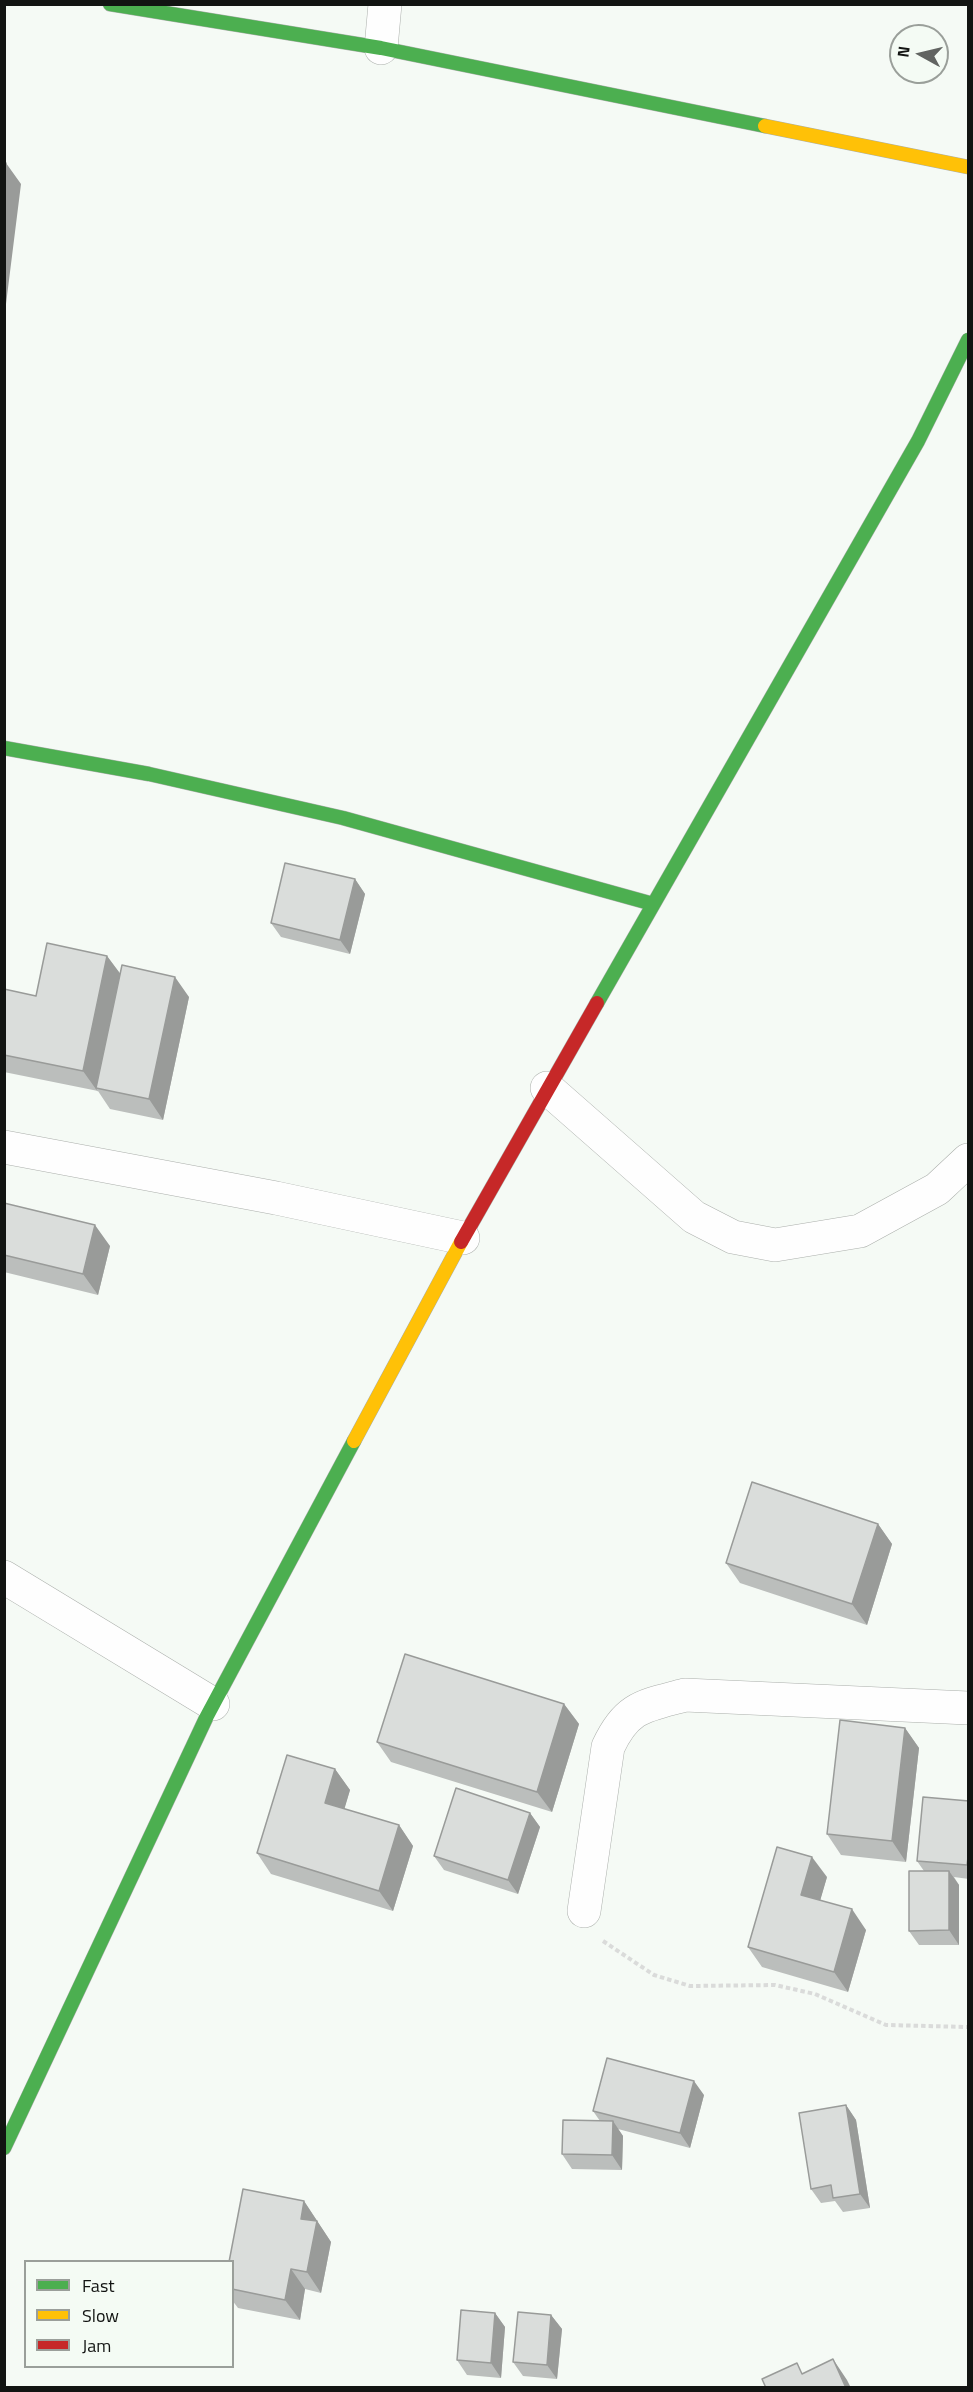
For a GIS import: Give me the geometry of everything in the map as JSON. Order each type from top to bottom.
[{"type":"street","points":[[110,4],[381,48],[969,167]]},
{"type":"street","points":[[381,48],[385,4]]},
{"type":"street","points":[[4,2148],[213,1704],[463,1238],[918,441],[969,340]]},
{"type":"street","points":[[4,748],[149,774],[343,818],[653,904]]},
{"type":"street","points":[[547,1088],[694,1217],[733,1237],[775,1245],[860,1231],[937,1189],[969,1160]]},
{"type":"street","points":[[4,1148],[276,1198],[463,1238]]},
{"type":"street","points":[[4,1577],[213,1704]]},
{"type":"street","points":[[584,1911],[608,1747],[619,1724],[641,1706],[685,1695],[969,1708]]},
{"type":"path","points":[[584,1911],[592,1933],[654,1975],[690,1986],[775,1985],[815,1994],[886,2025],[969,2027]]},
{"type":"building","points":[[285,863],[355,879],[340,940],[271,923]]},
{"type":"building","points":[[47,943],[107,956],[83,1071],[4,1055],[4,989],[36,996]]},
{"type":"building","points":[[122,965],[175,977],[149,1099],[96,1088]]},
{"type":"building","points":[[4,1203],[95,1225],[83,1274],[4,1255]]},
{"type":"building","points":[[752,1482],[878,1524],[852,1604],[726,1563]]},
{"type":"building","points":[[405,1654],[564,1704],[537,1792],[377,1742]]},
{"type":"building","points":[[840,1720],[905,1728],[892,1841],[827,1834]]},
{"type":"building","points":[[287,1755],[335,1769],[325,1803],[399,1825],[379,1891],[257,1853]]},
{"type":"building","points":[[456,1788],[530,1813],[508,1880],[434,1856]]},
{"type":"building","points":[[923,1797],[969,1801],[967,1865],[917,1861]]},
{"type":"building","points":[[777,1847],[812,1857],[801,1895],[852,1909],[834,1972],[748,1947]]},
{"type":"building","points":[[909,1871],[949,1871],[949,1930],[909,1931]]},
{"type":"building","points":[[607,2058],[694,2081],[680,2133],[593,2111]]},
{"type":"building","points":[[846,2105],[860,2194],[833,2198],[831,2185],[811,2189],[799,2113]]},
{"type":"building","points":[[563,2120],[613,2121],[612,2155],[562,2154]]},
{"type":"building","points":[[243,2189],[304,2201],[301,2219],[317,2221],[307,2272],[291,2269],[285,2300],[234,2289],[234,2260],[229,2260]]},
{"type":"building","points":[[461,2310],[495,2313],[491,2363],[457,2360]]},
{"type":"building","points":[[518,2312],[551,2315],[547,2365],[513,2362]]},
{"type":"building","points":[[833,2359],[846,2388],[766,2388],[762,2379],[797,2363],[802,2374]]},
{"type":"traffic: fast","points":[[110,4],[381,48],[765,126]]},
{"type":"traffic: fast","points":[[597,1003],[918,441],[968,340]]},
{"type":"traffic: fast","points":[[4,748],[149,774],[343,818],[653,904]]},
{"type":"traffic: fast","points":[[4,2148],[207,1716],[354,1441]]},
{"type":"traffic: slow","points":[[765,126],[968,167]]},
{"type":"traffic: slow","points":[[354,1441],[461,1242]]},
{"type":"traffic: jam","points":[[461,1242],[597,1003]]}]
